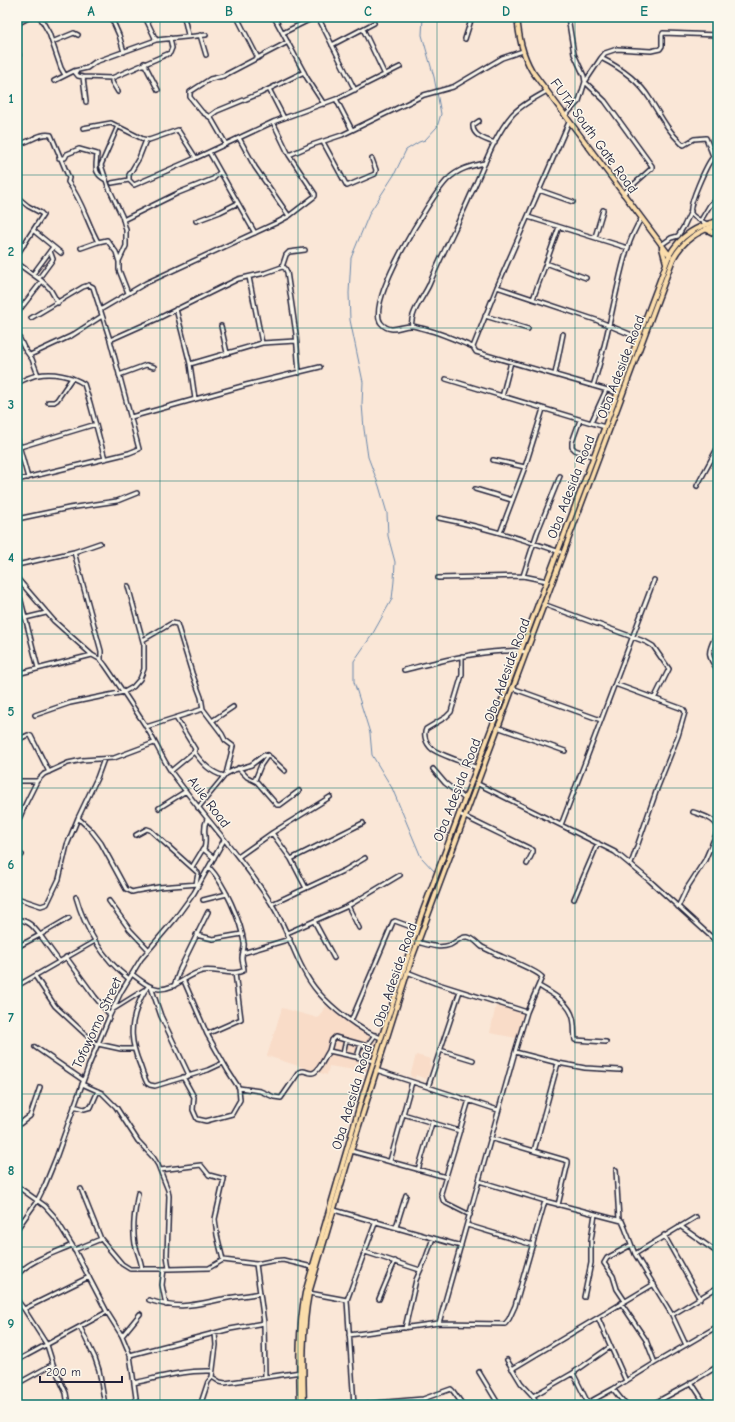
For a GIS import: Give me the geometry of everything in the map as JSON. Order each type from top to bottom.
[{"type":"highway","points":[[717,17],[718,46]]},
{"type":"highway","points":[[706,226],[718,234]]},
{"type":"main road","name":"FUTA South Gate Road","points":[[517,17],[523,51],[532,72],[661,246],[671,257]]},
{"type":"main road","name":"Oba Adesida Road","points":[[300,1405],[303,1302],[312,1267],[329,1217],[381,1038],[422,913],[523,651],[546,581],[560,552],[587,481],[594,457],[666,264],[671,257],[673,249],[680,240],[691,231],[718,221]]},
{"type":"main road","name":"Oba Adeside Road","points":[[587,481],[671,257],[686,241],[706,226],[718,225]]},
{"type":"main road","points":[[661,246],[667,249],[673,249]]},
{"type":"main road","points":[[661,246],[666,264]]},
{"type":"main road","name":"Oba Adeside Road","points":[[304,1405],[301,1372],[309,1293],[329,1217],[334,1210],[351,1151],[352,1140],[417,942],[512,688],[523,651],[544,603],[560,552]]},
{"type":"main road","points":[[422,913],[427,915]]},
{"type":"street","points":[[17,24],[25,18],[30,17]]},
{"type":"street","points":[[40,17],[65,75]]},
{"type":"street","points":[[111,17],[124,52]]},
{"type":"street","points":[[145,17],[156,40]]},
{"type":"street","points":[[184,17],[188,36]]},
{"type":"street","points":[[237,17],[258,58]]},
{"type":"street","points":[[274,17],[304,72],[324,104]]},
{"type":"street","points":[[283,33],[315,17]]},
{"type":"street","points":[[318,17],[355,90]]},
{"type":"street","points":[[465,39],[472,17]]},
{"type":"street","points":[[568,17],[574,54],[584,76],[585,82],[605,101],[652,166],[652,168],[623,194]]},
{"type":"street","points":[[332,45],[374,23]]},
{"type":"street","points":[[363,29],[385,75]]},
{"type":"street","points":[[52,42],[74,33],[78,35]]},
{"type":"street","points":[[565,116],[579,101],[585,82],[605,53],[617,49],[651,51],[660,49],[662,46],[663,33],[718,34]]},
{"type":"street","points":[[200,35],[206,55]]},
{"type":"street","points":[[54,82],[74,70],[87,68],[95,62],[156,40],[206,35]]},
{"type":"street","points":[[74,70],[78,76],[112,78],[170,52],[172,48],[170,38]]},
{"type":"street","points":[[226,144],[210,116],[202,112],[190,97],[190,92],[210,79],[223,76],[288,42]]},
{"type":"street","points":[[17,50],[19,55],[17,60]]},
{"type":"street","points":[[289,155],[312,145],[338,137],[424,95],[453,87],[502,58],[523,51]]},
{"type":"street","points":[[601,58],[618,68],[643,90],[669,129],[682,144],[684,145],[694,138],[706,138],[713,156]]},
{"type":"street","points":[[144,63],[158,90]]},
{"type":"street","points":[[146,140],[140,158],[129,173],[129,180],[135,185],[273,122],[336,99],[400,67]]},
{"type":"street","points":[[210,116],[217,111],[304,72]]},
{"type":"street","points":[[83,77],[86,102]]},
{"type":"street","points":[[112,78],[112,82],[118,92]]},
{"type":"street","points":[[269,89],[284,118]]},
{"type":"street","points":[[412,326],[412,315],[425,293],[494,144],[512,116],[526,104],[547,91]]},
{"type":"street","points":[[336,99],[352,130]]},
{"type":"street","points":[[479,121],[473,125],[473,130],[484,139],[494,144]]},
{"type":"street","points":[[100,310],[146,283],[289,216],[316,195],[289,155],[273,122]]},
{"type":"street","points":[[473,347],[497,287],[569,122]]},
{"type":"street","points":[[83,128],[110,123],[146,140],[151,140],[178,130],[196,158]]},
{"type":"street","points":[[118,126],[101,164],[123,220],[127,238],[126,246],[119,261]]},
{"type":"street","points":[[18,143],[22,144],[45,134],[52,136],[59,158],[69,178],[68,182],[84,208],[87,220],[98,242]]},
{"type":"street","points":[[239,138],[255,167],[289,216]]},
{"type":"street","points":[[324,142],[347,186],[375,174],[376,170],[372,159]]},
{"type":"street","points":[[59,158],[65,158],[67,154],[79,149],[97,154],[97,173],[106,180]]},
{"type":"street","points":[[208,152],[255,233]]},
{"type":"street","points":[[661,246],[671,238],[678,236],[691,211],[692,200],[713,156],[718,154]]},
{"type":"street","points":[[485,163],[460,170],[447,181],[429,204],[415,226],[390,275],[379,305],[378,318],[383,325],[388,328],[399,329],[412,326],[439,333],[473,347],[476,352],[618,393]]},
{"type":"street","points":[[123,220],[178,193],[213,179],[219,173]]},
{"type":"street","points":[[112,183],[129,180]]},
{"type":"street","points":[[539,190],[573,202]]},
{"type":"street","points":[[17,197],[28,206],[42,214],[43,217],[17,255]]},
{"type":"street","points":[[700,220],[710,205],[718,198]]},
{"type":"street","points":[[196,221],[238,203]]},
{"type":"street","points":[[595,237],[603,210]]},
{"type":"street","points":[[691,211],[694,216],[706,226]]},
{"type":"street","points":[[528,217],[628,248]]},
{"type":"street","points":[[594,386],[620,275],[628,248],[636,227],[641,219]]},
{"type":"street","points":[[533,299],[559,227]]},
{"type":"street","points":[[34,230],[61,253]]},
{"type":"street","points":[[17,240],[24,246]]},
{"type":"street","points":[[81,248],[107,240],[117,255],[119,270],[128,293]]},
{"type":"street","points":[[33,274],[53,247]]},
{"type":"street","points":[[117,255],[124,250]]},
{"type":"street","points":[[282,267],[286,255],[289,252],[305,250]]},
{"type":"street","points":[[39,278],[53,259],[50,251]]},
{"type":"street","points":[[17,263],[42,280],[50,289],[58,303]]},
{"type":"street","points":[[546,263],[586,278]]},
{"type":"street","points":[[110,340],[238,279],[282,267]]},
{"type":"street","points":[[282,267],[285,268],[287,272],[299,373]]},
{"type":"street","points":[[249,277],[262,343]]},
{"type":"street","points":[[18,312],[42,280]]},
{"type":"street","points":[[17,480],[105,459],[139,449],[110,340],[94,289],[91,286],[83,287],[31,318]]},
{"type":"street","points":[[497,287],[608,324],[639,338]]},
{"type":"street","points":[[176,309],[190,364],[195,399]]},
{"type":"street","points":[[30,355],[71,336],[96,318],[102,316]]},
{"type":"street","points":[[485,316],[528,329]]},
{"type":"street","points":[[221,326],[227,353]]},
{"type":"street","points":[[17,334],[24,348],[30,355],[38,375]]},
{"type":"street","points":[[555,374],[563,334]]},
{"type":"street","points":[[190,364],[262,343],[296,341]]},
{"type":"street","points":[[502,397],[511,362]]},
{"type":"street","points":[[119,375],[146,365],[154,367]]},
{"type":"street","points":[[131,417],[246,385],[320,367]]},
{"type":"street","points":[[17,383],[38,375],[49,374],[72,378],[82,382],[85,386],[105,459]]},
{"type":"street","points":[[48,402],[54,402],[57,400],[72,378]]},
{"type":"street","points":[[446,379],[605,427]]},
{"type":"street","points":[[591,423],[606,390]]},
{"type":"street","points":[[500,533],[525,467],[543,409]]},
{"type":"street","points":[[580,420],[572,442],[572,447],[575,450],[594,457]]},
{"type":"street","points":[[20,447],[96,424]]},
{"type":"street","points":[[17,438],[28,478]]},
{"type":"street","points":[[697,486],[718,447]]},
{"type":"street","points":[[493,460],[525,467]]},
{"type":"street","points":[[523,576],[560,476]]},
{"type":"street","points":[[475,490],[512,500]]},
{"type":"street","points":[[17,519],[69,508],[117,501],[137,493]]},
{"type":"street","points":[[439,518],[500,533],[560,552]]},
{"type":"street","points":[[17,565],[74,552],[100,543]]},
{"type":"street","points":[[74,552],[101,651],[101,660]]},
{"type":"street","points":[[438,578],[523,576],[546,581]]},
{"type":"street","name":"Aule Road","points":[[17,578],[46,613],[92,655],[101,660],[124,692],[171,771],[198,808],[238,857],[272,904],[308,977],[316,990],[326,1001],[351,1021],[375,1036],[381,1038]]},
{"type":"street","points":[[561,825],[654,580]]},
{"type":"street","points":[[17,585],[38,668]]},
{"type":"street","points":[[35,715],[70,703],[124,692],[137,684],[143,674],[145,656],[143,640],[128,586]]},
{"type":"street","points":[[544,603],[654,646],[669,668],[654,698]]},
{"type":"street","points":[[25,618],[46,613]]},
{"type":"street","points":[[143,640],[172,622],[177,624],[201,697],[203,709],[225,740],[233,746],[225,775]]},
{"type":"street","points":[[718,631],[709,652],[710,657],[718,670]]},
{"type":"street","points":[[404,670],[462,656],[523,651]]},
{"type":"street","points":[[17,674],[92,655]]},
{"type":"street","points":[[462,656],[462,675],[451,712],[446,718],[426,728],[424,735],[429,746],[434,750],[477,768]]},
{"type":"street","points":[[615,684],[683,709],[685,712],[678,736],[657,789],[631,864]]},
{"type":"street","points":[[512,688],[601,720]]},
{"type":"street","points":[[212,721],[234,707]]},
{"type":"street","points":[[146,727],[203,709]]},
{"type":"street","points":[[176,718],[194,746],[194,752],[210,770],[216,774],[225,775]]},
{"type":"street","points":[[497,727],[565,751]]},
{"type":"street","points":[[17,740],[28,735],[31,736],[48,772]]},
{"type":"street","points":[[17,824],[37,781],[41,776],[56,768],[76,761],[121,756],[154,743]]},
{"type":"street","points":[[171,771],[194,752]]},
{"type":"street","points":[[198,808],[225,775],[238,768],[251,765],[264,754],[268,755],[285,772]]},
{"type":"street","points":[[255,780],[261,765],[268,755]]},
{"type":"street","points":[[17,898],[41,906],[46,904],[59,879],[66,845],[97,778],[104,759]]},
{"type":"street","points":[[238,768],[247,777],[255,780],[278,806],[299,791]]},
{"type":"street","points":[[433,769],[445,783],[465,799]]},
{"type":"street","points":[[17,781],[37,781]]},
{"type":"street","points":[[476,783],[615,852],[631,864],[718,943]]},
{"type":"street","points":[[159,808],[186,792]]},
{"type":"street","points":[[238,857],[272,833],[330,796]]},
{"type":"street","points":[[678,907],[687,888],[705,860],[718,828],[716,823],[693,812]]},
{"type":"street","points":[[459,814],[533,850],[534,852],[528,864]]},
{"type":"street","points":[[78,818],[91,830],[101,843],[126,889],[132,892],[158,887],[198,884],[198,874],[192,867],[149,829],[136,835]]},
{"type":"street","points":[[192,867],[204,849],[206,841],[204,828],[207,819]]},
{"type":"street","points":[[291,859],[362,823]]},
{"type":"street","points":[[272,833],[291,859],[306,888]]},
{"type":"street","name":"Tofowomo Street","points":[[17,1230],[38,1201],[54,1164],[82,1082],[112,1010],[148,949],[175,919],[224,840]]},
{"type":"street","points":[[574,899],[598,843]]},
{"type":"street","points":[[204,849],[214,858]]},
{"type":"street","points":[[17,853],[22,855]]},
{"type":"street","points":[[272,904],[345,870],[365,858]]},
{"type":"street","points":[[132,974],[150,987],[159,989],[174,986],[201,971],[235,973],[244,970],[242,960],[244,946],[242,934],[227,894],[218,878],[208,867]]},
{"type":"street","points":[[287,933],[348,906],[400,874]]},
{"type":"street","points":[[202,900],[227,894]]},
{"type":"street","points":[[76,897],[83,918],[95,941],[113,965],[129,979]]},
{"type":"street","points":[[109,901],[130,930],[148,949]]},
{"type":"street","points":[[348,906],[359,928]]},
{"type":"street","points":[[174,986],[180,969],[208,912]]},
{"type":"street","points":[[17,918],[28,921],[33,926],[59,961]]},
{"type":"street","points":[[17,947],[69,918]]},
{"type":"street","points":[[314,921],[334,958]]},
{"type":"street","points":[[351,1021],[393,922],[395,921],[417,929]]},
{"type":"street","points":[[196,936],[213,939],[242,934]]},
{"type":"street","points":[[417,942],[442,947],[451,945],[464,937],[468,937],[484,948],[541,975],[542,977],[527,1012],[515,1052],[439,1323]]},
{"type":"street","points":[[243,953],[290,939]]},
{"type":"street","points":[[17,986],[95,941]]},
{"type":"street","points":[[66,957],[94,997],[110,1015]]},
{"type":"street","points":[[407,972],[429,981],[527,1012]]},
{"type":"street","points":[[207,1034],[241,1019],[235,973]]},
{"type":"street","points":[[35,976],[55,1006],[76,1027],[97,1044],[127,1050],[134,1049]]},
{"type":"street","points":[[183,1077],[194,1097],[193,1110],[200,1120],[210,1121],[232,1114],[240,1100],[239,1088],[207,1034],[184,981]]},
{"type":"street","points":[[539,986],[565,1003],[573,1018],[575,1040],[606,1042]]},
{"type":"street","points":[[112,1010],[150,987]]},
{"type":"street","points":[[150,987],[161,1016],[189,1075]]},
{"type":"street","points":[[145,990],[133,1020],[132,1030],[134,1049],[146,1081],[150,1085],[155,1086],[208,1070],[223,1063]]},
{"type":"street","points":[[428,1087],[460,991]]},
{"type":"street","points":[[239,1088],[260,1091],[274,1097],[281,1098],[299,1072],[304,1070],[311,1073],[315,1072],[329,1051],[333,1038],[337,1037],[368,1046],[375,1036]]},
{"type":"street","points":[[342,1054],[346,1040]]},
{"type":"street","points":[[357,1057],[361,1044]]},
{"type":"street","points":[[35,1047],[82,1082],[107,1097],[116,1106],[138,1141],[153,1157],[160,1170],[169,1196],[167,1255],[169,1269]]},
{"type":"street","points":[[440,1050],[473,1060]]},
{"type":"street","points":[[329,1051],[374,1061]]},
{"type":"street","points":[[515,1052],[585,1068],[620,1070]]},
{"type":"street","points":[[534,1151],[558,1063]]},
{"type":"street","points":[[376,1070],[498,1110]]},
{"type":"street","points":[[390,1161],[412,1082]]},
{"type":"street","points":[[17,1126],[30,1116],[40,1087]]},
{"type":"street","points":[[74,1106],[84,1109],[91,1107],[98,1091]]},
{"type":"street","points":[[469,1100],[441,1193],[443,1200],[470,1215]]},
{"type":"street","points":[[404,1114],[460,1131]]},
{"type":"street","points":[[418,1170],[432,1123]]},
{"type":"street","points":[[490,1138],[568,1161],[558,1204]]},
{"type":"street","points":[[351,1151],[446,1177]]},
{"type":"street","points":[[160,1170],[201,1165],[209,1175],[224,1179],[215,1219],[223,1260]]},
{"type":"street","points":[[616,1170],[619,1220]]},
{"type":"street","points":[[479,1181],[545,1201],[619,1220],[623,1223],[635,1254],[672,1315],[686,1345]]},
{"type":"street","points":[[17,1186],[50,1210],[72,1246],[107,1312],[122,1336],[130,1355],[137,1405]]},
{"type":"street","points":[[81,1188],[101,1239],[122,1264],[130,1268],[209,1268],[223,1260],[256,1264],[283,1260],[312,1267]]},
{"type":"street","points":[[138,1192],[134,1213],[134,1227],[135,1244],[142,1269]]},
{"type":"street","points":[[396,1227],[406,1195]]},
{"type":"street","points":[[349,1335],[439,1323],[505,1324],[515,1306],[545,1201]]},
{"type":"street","points":[[334,1210],[461,1246]]},
{"type":"street","points":[[584,1297],[591,1263],[591,1240],[595,1214]]},
{"type":"street","points":[[635,1254],[664,1235],[696,1217]]},
{"type":"street","points":[[354,1405],[347,1300],[376,1221]]},
{"type":"street","points":[[467,1225],[533,1245]]},
{"type":"street","points":[[680,1226],[718,1252]]},
{"type":"street","points":[[664,1235],[700,1299]]},
{"type":"street","points":[[405,1328],[414,1287],[433,1238]]},
{"type":"street","points":[[74,1250],[101,1239]]},
{"type":"street","points":[[625,1300],[616,1287],[612,1272],[604,1263],[607,1258],[631,1245]]},
{"type":"street","points":[[17,1276],[28,1264],[72,1246]]},
{"type":"street","points":[[365,1252],[420,1270]]},
{"type":"street","points":[[379,1299],[395,1261]]},
{"type":"street","points":[[256,1264],[264,1323],[265,1377]]},
{"type":"street","points":[[164,1269],[162,1285],[166,1305]]},
{"type":"street","points":[[24,1309],[89,1277]]},
{"type":"street","points":[[512,1368],[654,1284]]},
{"type":"street","points":[[672,1315],[718,1288]]},
{"type":"street","points":[[149,1300],[166,1305],[189,1306],[224,1298],[260,1293]]},
{"type":"street","points":[[309,1293],[347,1300]]},
{"type":"street","points":[[17,1300],[46,1345],[66,1393],[68,1405]]},
{"type":"street","points":[[621,1303],[646,1340],[656,1363]]},
{"type":"street","points":[[17,1360],[107,1312]]},
{"type":"street","points":[[122,1336],[140,1314]]},
{"type":"street","points":[[598,1318],[626,1381]]},
{"type":"street","points":[[130,1355],[242,1326],[264,1323]]},
{"type":"street","points":[[584,1405],[718,1326]]},
{"type":"street","points":[[80,1327],[97,1364],[105,1405]]},
{"type":"street","points":[[179,1405],[201,1403],[208,1382],[212,1376],[216,1350],[215,1333]]},
{"type":"street","points":[[532,1396],[573,1373],[610,1347]]},
{"type":"street","points":[[507,1360],[538,1405]]},
{"type":"street","points":[[17,1384],[53,1364]]},
{"type":"street","points":[[651,1405],[718,1366]]},
{"type":"street","points":[[134,1384],[188,1371],[212,1371]]},
{"type":"street","points":[[212,1376],[220,1382],[225,1383],[301,1372]]},
{"type":"street","points":[[479,1372],[499,1405]]},
{"type":"street","points":[[573,1373],[588,1402]]},
{"type":"street","points":[[692,1382],[706,1405]]},
{"type":"street","points":[[365,1405],[423,1399],[451,1389],[463,1405]]},
{"type":"street","points":[[613,1389],[626,1405]]},
{"type":"street","points":[[661,1400],[664,1405]]},
{"type":"shaded area","points":[[496,1005],[523,1014],[517,1038],[490,1033]]},
{"type":"shaded area","points":[[326,1006],[345,1021],[376,1040],[368,1072],[329,1066],[327,1075],[267,1056],[282,1008],[318,1018]]},
{"type":"shaded area","points":[[416,1055],[431,1059],[429,1064],[431,1066],[426,1079],[416,1075],[415,1078],[410,1076]]},
{"type":"waterway","points":[[423,17],[422,35],[434,77],[441,114],[437,127],[425,140],[406,150],[394,175],[370,212],[351,258],[349,293],[350,320],[363,382],[362,404],[368,457],[387,513],[388,536],[395,562],[392,599],[372,635],[354,661],[354,682],[370,733],[372,755],[392,788],[421,857],[434,871]]}]
